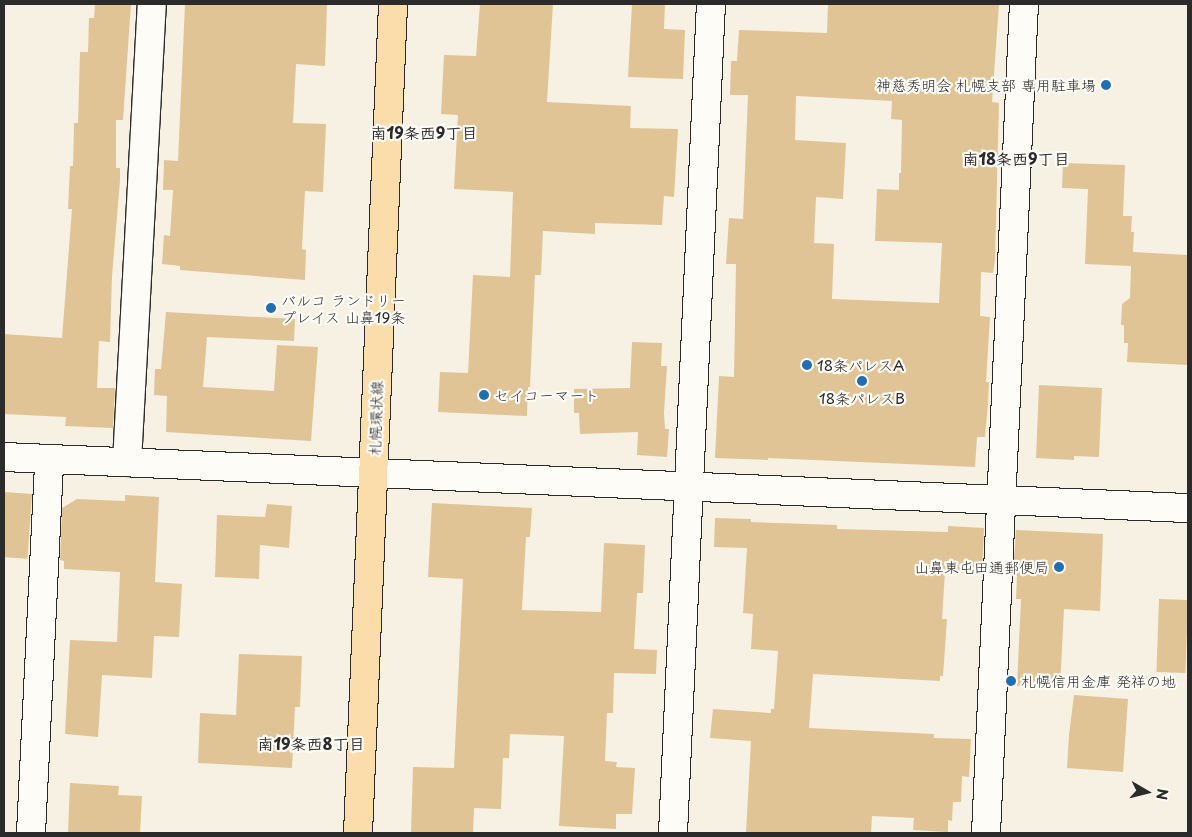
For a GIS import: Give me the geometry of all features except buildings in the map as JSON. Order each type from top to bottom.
[{"type":"main road","name":"札幌環状線","points":[[358,833],[393,4]]},
{"type":"street","points":[[127,462],[152,4]]},
{"type":"street","points":[[673,833],[711,4]]},
{"type":"street","points":[[986,833],[1024,4]]},
{"type":"street","points":[[4,457],[1188,508]]},
{"type":"street","points":[[31,833],[49,459]]},
{"type":"place","name":"神慈秀明会 札幌支部 専用駐車場","points":[[1106,85]]},
{"type":"place","name":"バルコ ランドリー プレイス 山鼻19条","points":[[271,308]]},
{"type":"place","name":"18条パレスA","points":[[807,365]]},
{"type":"place","name":"18条パレスB","points":[[862,381]]},
{"type":"place","name":"セイコーマート","points":[[484,395]]},
{"type":"place","name":"山鼻東屯田通郵便局","points":[[1059,567]]},
{"type":"place","name":"札幌信用金庫 発祥の地","points":[[1011,681]]},
{"type":"district","name":"南19条西9丁目","points":[[424,132]]},
{"type":"district","name":"南18条西9丁目","points":[[1016,158]]},
{"type":"district","name":"南19条西8丁目","points":[[311,743]]}]
